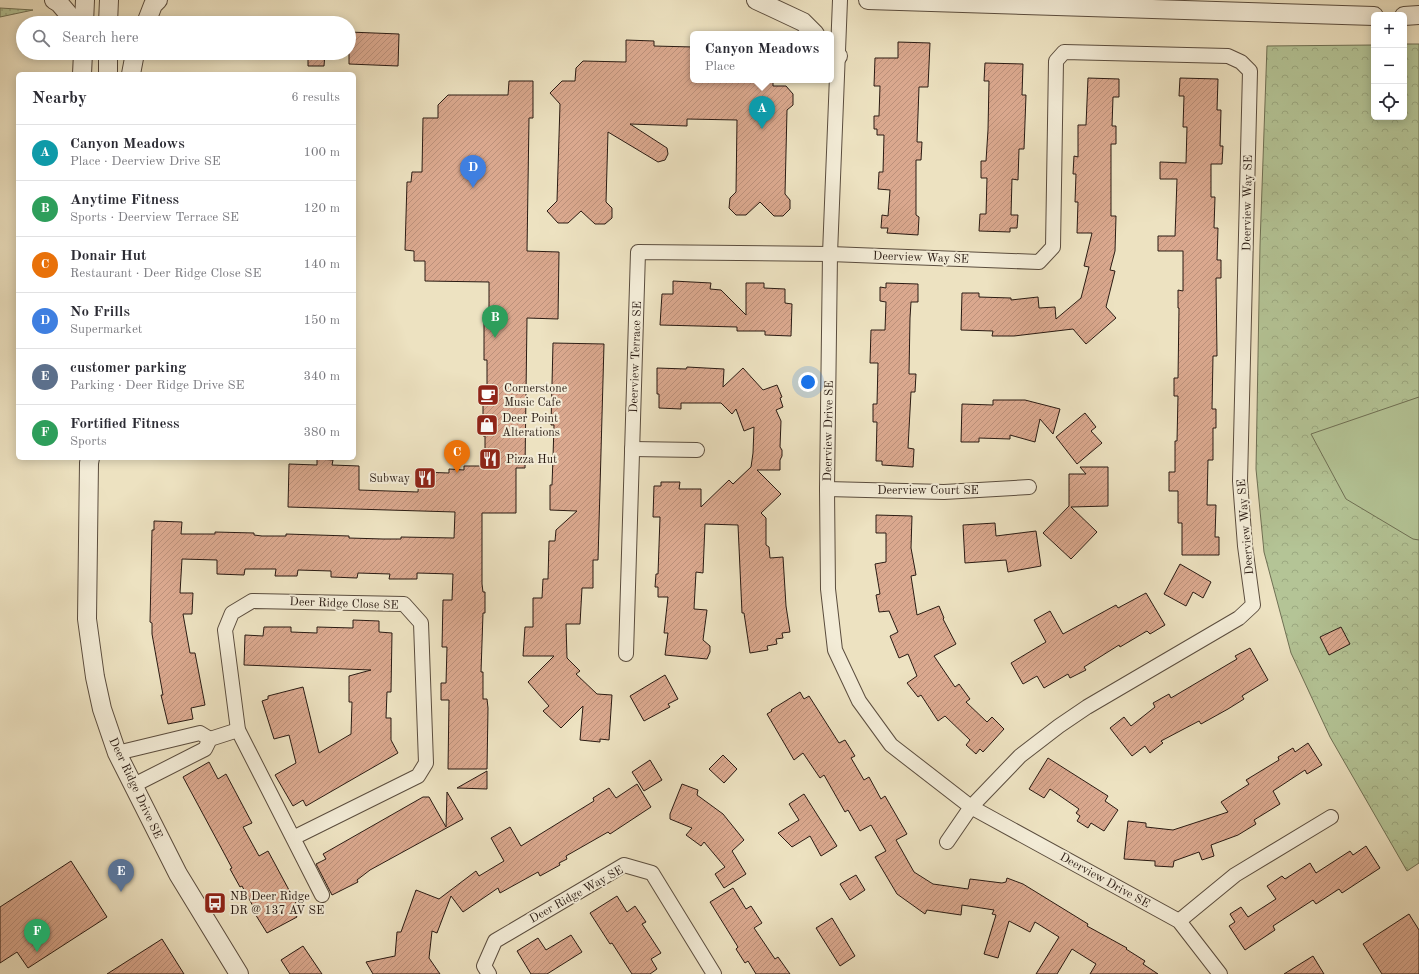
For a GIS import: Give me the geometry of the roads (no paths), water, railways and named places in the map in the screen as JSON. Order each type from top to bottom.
[{"type":"street","points":[[54,0],[71,16]]},
{"type":"street","points":[[84,0],[84,16]]},
{"type":"street","points":[[108,16],[109,0]]},
{"type":"street","points":[[149,16],[153,5],[158,0]]},
{"type":"street","points":[[756,0],[803,22],[812,31]]},
{"type":"street","name":"Deerview Drive SE","points":[[834,53],[840,0]]},
{"type":"street","points":[[868,0],[1371,16]]},
{"type":"street","points":[[1407,16],[1419,15]]},
{"type":"street","name":"Deerview Way SE","points":[[830,254],[1039,262],[1052,248],[1056,61],[1064,52],[1228,56],[1241,62],[1250,71],[1240,481],[1245,546],[1253,605],[1239,618],[1087,707],[1059,726],[1020,756],[971,807]]},
{"type":"street","points":[[82,72],[83,60]]},
{"type":"street","points":[[108,60],[108,72]]},
{"type":"street","points":[[131,72],[134,60]]},
{"type":"street","name":"Deerview Drive SE","points":[[833,83],[827,489],[828,589],[835,650],[859,701],[891,745],[971,807],[1179,921],[1220,974]]},
{"type":"street","name":"Deerview Terrace SE","points":[[626,654],[638,252],[830,254]]},
{"type":"street","points":[[632,449],[697,450]]},
{"type":"street","name":"Deer Ridge Drive SE","points":[[89,460],[87,619],[95,677],[102,709],[117,752],[178,874],[239,974]]},
{"type":"street","name":"Deerview Court SE","points":[[827,489],[944,492],[1028,487]]},
{"type":"street","name":"Deer Ridge Close SE","points":[[293,838],[418,776],[426,763],[421,623],[404,604],[252,601],[232,613],[225,630],[238,730],[322,895]]},
{"type":"street","points":[[134,785],[205,748],[210,740],[238,730]]},
{"type":"street","points":[[117,752],[200,733],[210,740]]},
{"type":"street","points":[[947,842],[971,807]]},
{"type":"street","points":[[1179,921],[1235,875],[1331,818]]},
{"type":"street","name":"Deer Ridge Way SE","points":[[489,974],[484,966],[494,941],[624,865],[652,873],[714,974]]},
{"type":"place","name":"Canyon Meadows","points":[[762,129]]},
{"type":"place","name":"No Frills","points":[[473,188]]},
{"type":"place","name":"Anytime Fitness","points":[[495,338]]},
{"type":"place","name":"Cornerstone Music Cafe","points":[[488,395]]},
{"type":"place","name":"Deer Point Alterations","points":[[487,425]]},
{"type":"place","name":"Pizza Hut","points":[[490,459]]},
{"type":"place","name":"Donair Hut","points":[[457,473]]},
{"type":"place","name":"Subway","points":[[425,478]]},
{"type":"place","name":"customer parking","points":[[121,892]]},
{"type":"place","name":"NB Deer Ridge DR @ 137 AV SE","points":[[215,903]]},
{"type":"place","name":"Fortified Fitness","points":[[37,952]]}]
